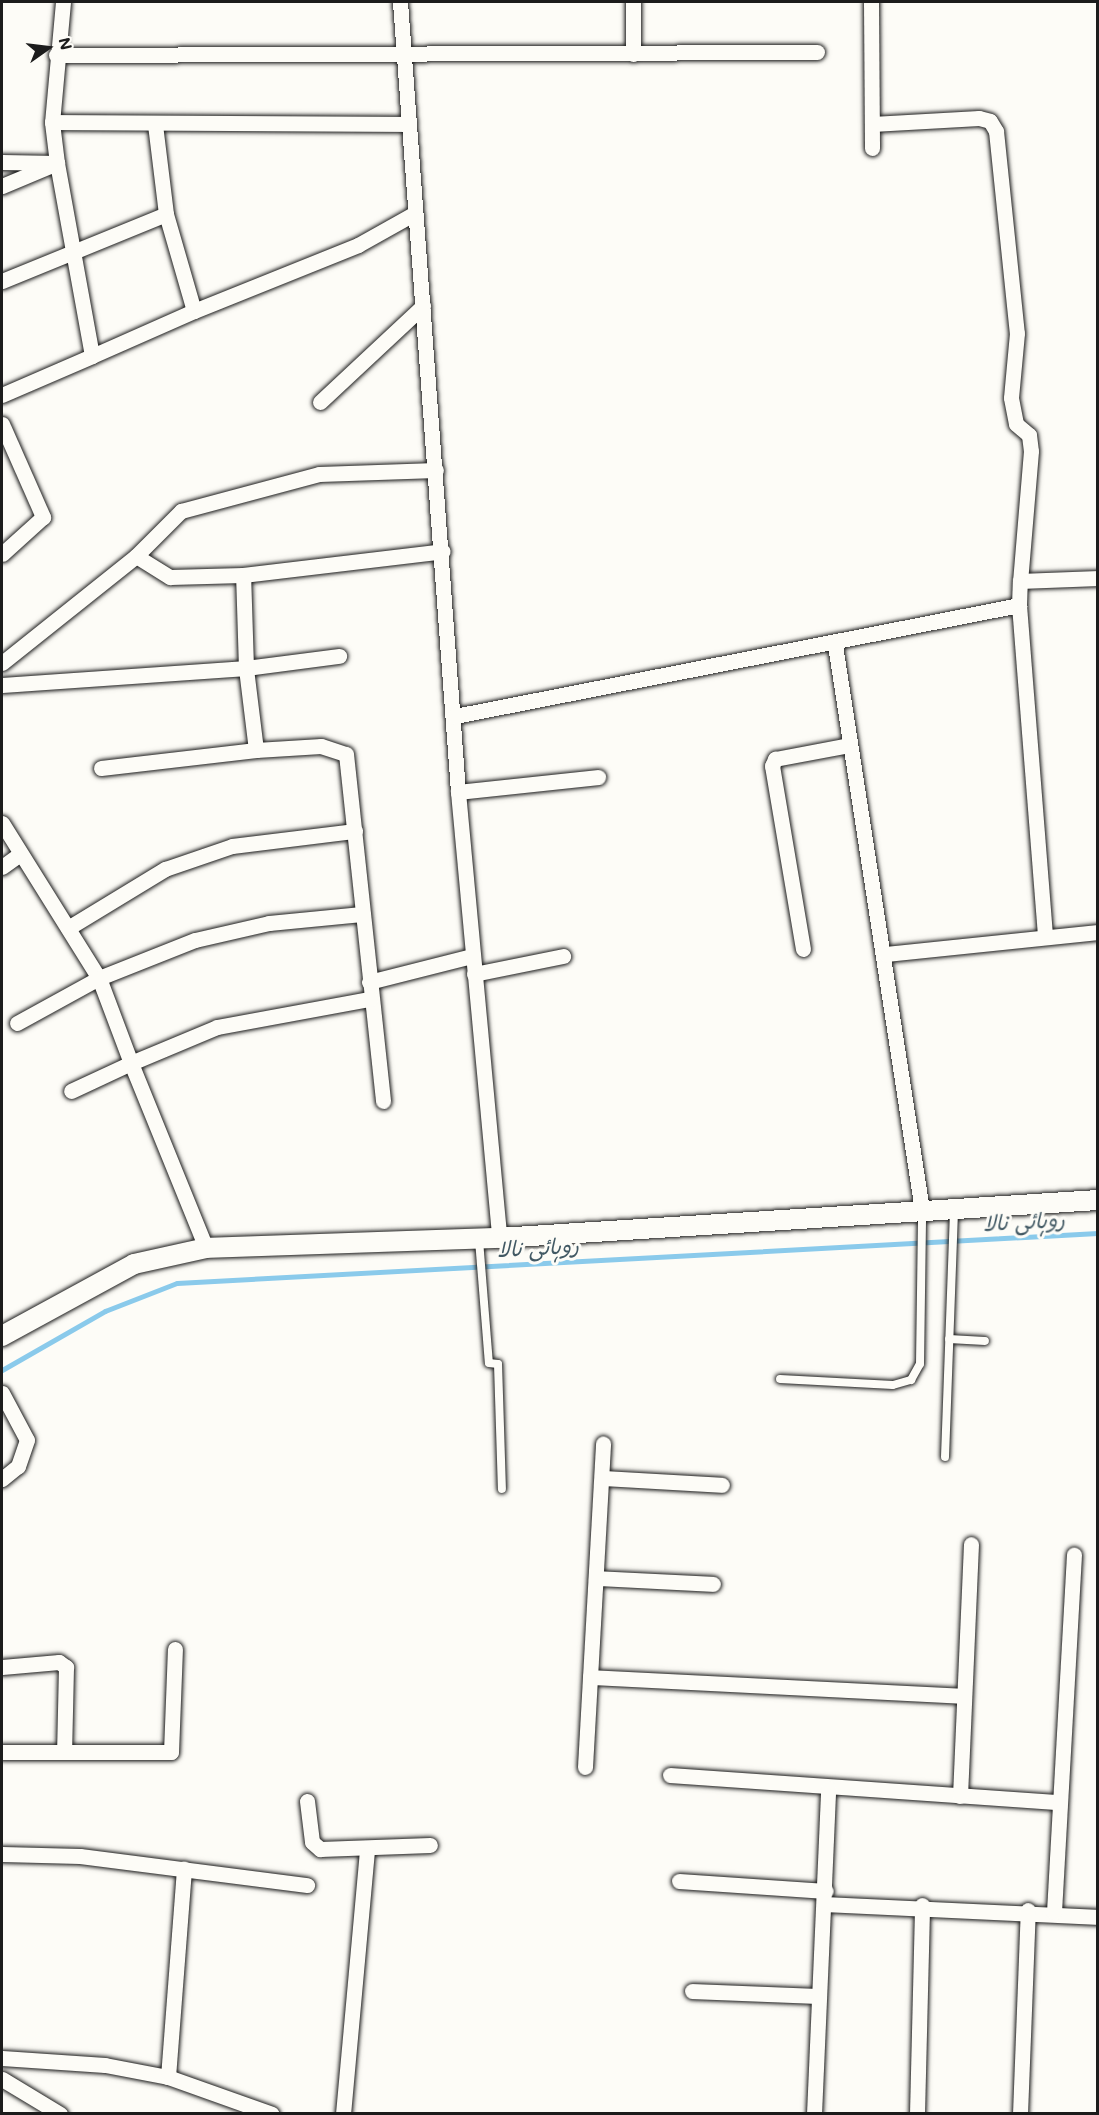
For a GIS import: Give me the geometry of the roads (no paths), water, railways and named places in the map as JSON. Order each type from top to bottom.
[{"type":"street","points":[[63,2],[56,55],[52,122],[72,253],[92,356]]},
{"type":"street","points":[[400,2],[402,57],[443,551],[458,792],[500,1238]]},
{"type":"street","points":[[633,2],[633,54]]},
{"type":"street","points":[[871,2],[872,148]]},
{"type":"street","points":[[56,55],[402,57],[817,52]]},
{"type":"street","points":[[872,124],[979,118],[990,121],[996,131],[1017,333],[1011,398],[1016,424],[1029,435],[1031,451],[1019,605],[1045,936]]},
{"type":"street","points":[[52,122],[154,125],[408,124]]},
{"type":"street","points":[[154,125],[166,214],[194,311]]},
{"type":"street","points":[[2,162],[57,164]]},
{"type":"street","points":[[2,186],[57,164]]},
{"type":"street","points":[[2,395],[194,311],[358,245],[416,213]]},
{"type":"street","points":[[2,281],[166,214]]},
{"type":"street","points":[[320,402],[423,306]]},
{"type":"street","points":[[2,424],[43,518],[2,554]]},
{"type":"street","points":[[2,663],[136,556],[181,511],[206,502],[319,474],[436,470]]},
{"type":"street","points":[[136,556],[170,577],[243,575],[443,551]]},
{"type":"street","points":[[243,575],[246,668],[256,750]]},
{"type":"street","points":[[1020,581],[1098,578]]},
{"type":"street","points":[[455,716],[835,645],[1019,605]]},
{"type":"street","points":[[835,645],[849,745],[886,954],[922,1210]]},
{"type":"street","points":[[2,685],[246,668],[339,656]]},
{"type":"street","points":[[803,949],[772,766],[775,759],[849,745]]},
{"type":"street","points":[[101,768],[256,750],[340,748],[346,754],[370,999],[383,1101]]},
{"type":"street","points":[[458,792],[598,777]]},
{"type":"street","points":[[2,822],[99,978],[206,1248]]},
{"type":"street","points":[[68,928],[165,869],[221,850],[355,831]]},
{"type":"street","points":[[2,867],[20,854]]},
{"type":"street","points":[[16,1023],[99,978],[195,940],[269,923],[363,914]]},
{"type":"street","points":[[886,954],[1098,932]]},
{"type":"street","points":[[369,981],[472,956]]},
{"type":"street","points":[[474,974],[563,956]]},
{"type":"street","points":[[71,1091],[217,1027],[370,999]]},
{"type":"street","points":[[2,1336],[134,1264],[206,1248],[479,1245],[500,1238],[922,1210],[954,1216],[1098,1200]]},
{"type":"street","points":[[2,1479],[18,1466],[27,1440],[3,1396]]},
{"type":"street","points":[[585,1767],[603,1443]]},
{"type":"street","points":[[602,1478],[722,1485]]},
{"type":"street","points":[[960,1796],[971,1544]]},
{"type":"street","points":[[1054,1912],[1074,1555]]},
{"type":"street","points":[[596,1578],[713,1584]]},
{"type":"street","points":[[2,1752],[171,1752],[175,1649]]},
{"type":"street","points":[[2,1667],[59,1662],[66,1667],[64,1752]]},
{"type":"street","points":[[590,1677],[964,1696]]},
{"type":"street","points":[[670,1775],[828,1788],[1059,1802]]},
{"type":"street","points":[[814,2114],[817,1996],[826,1898],[828,1788]]},
{"type":"street","points":[[307,1801],[315,1847],[367,1848],[430,1845]]},
{"type":"street","points":[[343,2114],[367,1848]]},
{"type":"street","points":[[2,1854],[80,1856],[307,1885]]},
{"type":"street","points":[[168,2077],[184,1869]]},
{"type":"street","points":[[679,1881],[826,1898],[1028,1910],[1098,1917]]},
{"type":"street","points":[[917,2114],[922,1905]]},
{"type":"street","points":[[1020,2114],[1028,1910]]},
{"type":"street","points":[[692,1991],[817,1996]]},
{"type":"street","points":[[2,2058],[105,2065],[168,2077],[272,2114]]},
{"type":"street","points":[[2,2079],[60,2114]]},
{"type":"lane","points":[[780,1379],[893,1385],[911,1380],[920,1364],[922,1210]]},
{"type":"lane","points":[[945,1458],[949,1339],[955,1258],[954,1216]]},
{"type":"lane","points":[[479,1245],[489,1363],[498,1364],[502,1489]]},
{"type":"lane","points":[[949,1339],[986,1341]]},
{"type":"waterway","name":"روہائی نالا","points":[[2,1370],[105,1311],[177,1283],[1098,1233]]}]
